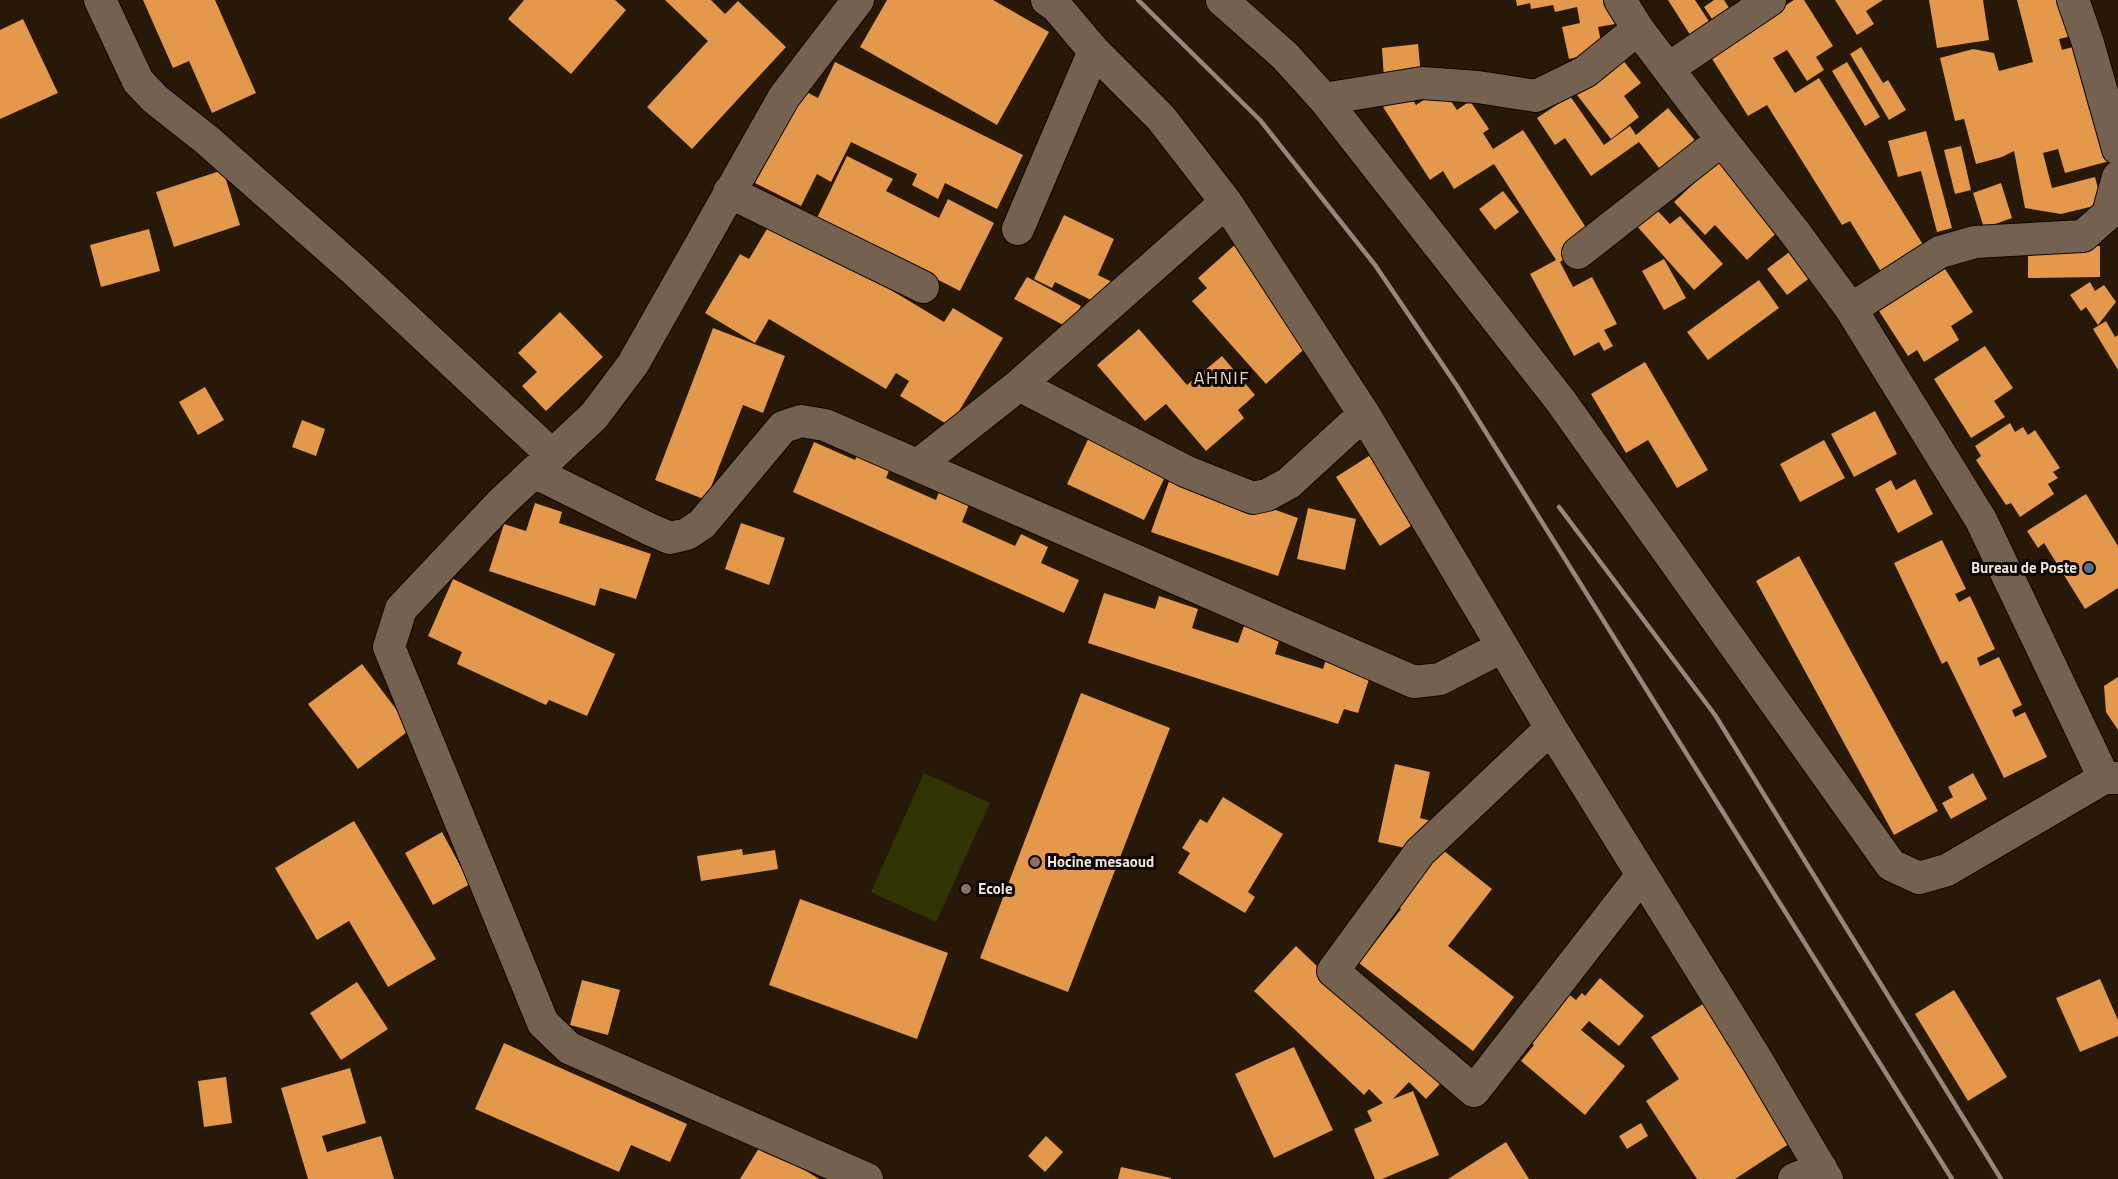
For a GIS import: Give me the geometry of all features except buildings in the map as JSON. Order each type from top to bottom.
[{"type":"street","points":[[100,0],[138,81],[149,93],[207,140],[354,270],[543,464],[649,530],[670,538],[687,534],[702,524],[783,427],[801,422],[825,424],[1414,682],[1440,679],[1502,646]]},
{"type":"street","points":[[858,0],[784,97],[633,364],[594,416],[501,503],[401,609],[389,647],[543,1023],[569,1048],[867,1179]]},
{"type":"street","points":[[1047,0],[1056,6],[1094,51],[1161,118],[1226,202],[1364,414],[1551,728],[1757,1060],[1814,1175]]},
{"type":"street","points":[[1222,0],[1285,56],[1324,99],[1560,400],[1891,865],[1919,878],[1947,870],[2111,778],[1981,520],[1851,309],[1638,28],[1620,0]]},
{"type":"street","points":[[1669,68],[1770,0]]},
{"type":"street","points":[[2073,0],[2118,149]]},
{"type":"street","points":[[1324,99],[1422,83],[1478,87],[1536,96],[1585,72],[1638,28]]},
{"type":"street","points":[[1018,229],[1094,51]]},
{"type":"street","points":[[1578,253],[1722,140]]},
{"type":"street","points":[[1851,309],[1940,252],[1975,242],[2083,236],[2108,214],[2118,177]]},
{"type":"street","points":[[729,192],[923,287]]},
{"type":"street","points":[[918,465],[1020,385],[1226,202]]},
{"type":"street","points":[[1020,385],[1185,471],[1253,498],[1267,495],[1289,483],[1364,414]]},
{"type":"street","points":[[1551,728],[1420,852],[1333,971],[1474,1091],[1642,875]]},
{"type":"green space","points":[[924,773],[990,803],[936,922],[871,892]]},
{"type":"railway","points":[[1138,0],[1260,120],[1375,265],[1457,386],[1952,1179]]},
{"type":"railway","points":[[1559,507],[1715,715],[2001,1179]]},
{"type":"place","name":"Bureau de Poste","points":[[2089,568]]},
{"type":"place","name":"Hocine mesaoud","points":[[1035,862]]},
{"type":"place","name":"Ecole","points":[[966,889]]},
{"type":"district","name":"AHNIF","points":[[1222,378]]}]
